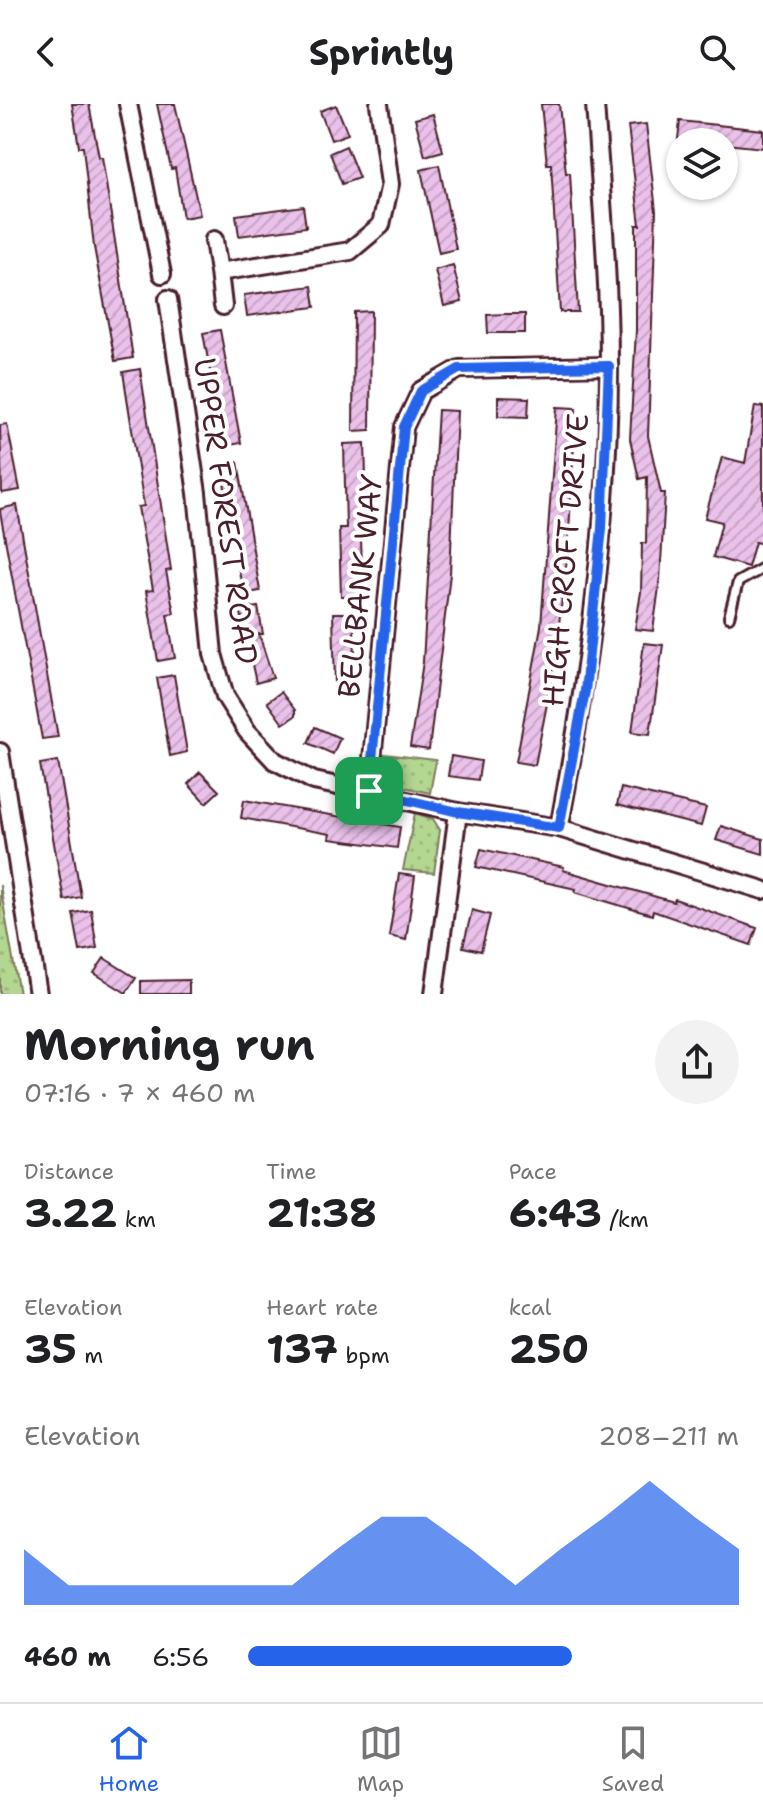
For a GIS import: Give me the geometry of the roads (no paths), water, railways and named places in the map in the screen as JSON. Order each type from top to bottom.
[{"type":"street","points":[[128,104],[162,274]]},
{"type":"street","points":[[219,272],[350,251],[381,225],[390,184],[379,104]]},
{"type":"street","name":"HIGH CROFT DRIVE","points":[[559,828],[588,662],[602,528],[609,366],[595,104]]},
{"type":"street","points":[[214,240],[223,306]]},
{"type":"street","name":"UPPER FOREST ROAD","points":[[168,299],[197,493],[213,654],[225,696],[247,731],[275,761],[314,781],[458,812],[559,828],[763,890]]},
{"type":"street","name":"BELLBANK WAY","points":[[369,791],[404,427],[421,391],[459,369],[609,366]]},
{"type":"street","points":[[0,752],[38,994]]},
{"type":"street","points":[[434,994],[458,812]]},
{"type":"lane","points":[[729,617],[738,582],[763,568]]}]
